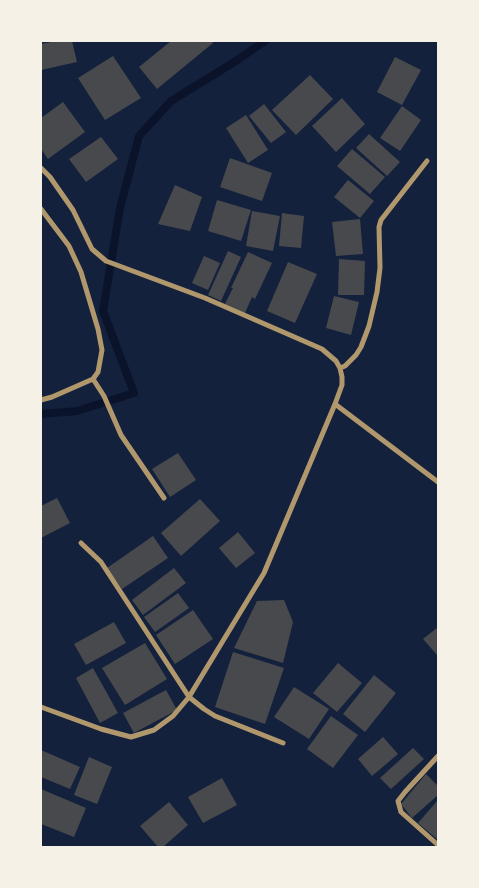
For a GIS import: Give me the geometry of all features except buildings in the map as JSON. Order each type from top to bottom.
[{"type":"street","points":[[340,368],[345,366],[356,355],[362,346],[369,326],[380,268],[379,227],[381,220],[427,161]]},
{"type":"street","points":[[41,168],[50,177],[73,210],[92,249],[106,261],[205,298],[322,349],[340,368],[342,385],[264,573],[189,697],[173,716],[154,730],[131,737],[100,729],[41,708]]},
{"type":"street","points":[[41,209],[69,246],[81,272],[98,329],[102,350],[98,372],[93,378],[52,397],[41,400]]},
{"type":"street","points":[[93,378],[104,396],[121,435],[164,498]]},
{"type":"street","points":[[335,404],[438,482]]},
{"type":"street","points":[[80,542],[101,562],[189,697],[215,716],[283,743]]},
{"type":"street","points":[[438,756],[398,801],[401,812],[438,844]]},
{"type":"waterway","points":[[41,414],[77,411],[134,393],[103,311],[120,208],[139,136],[171,101],[265,41]]}]
